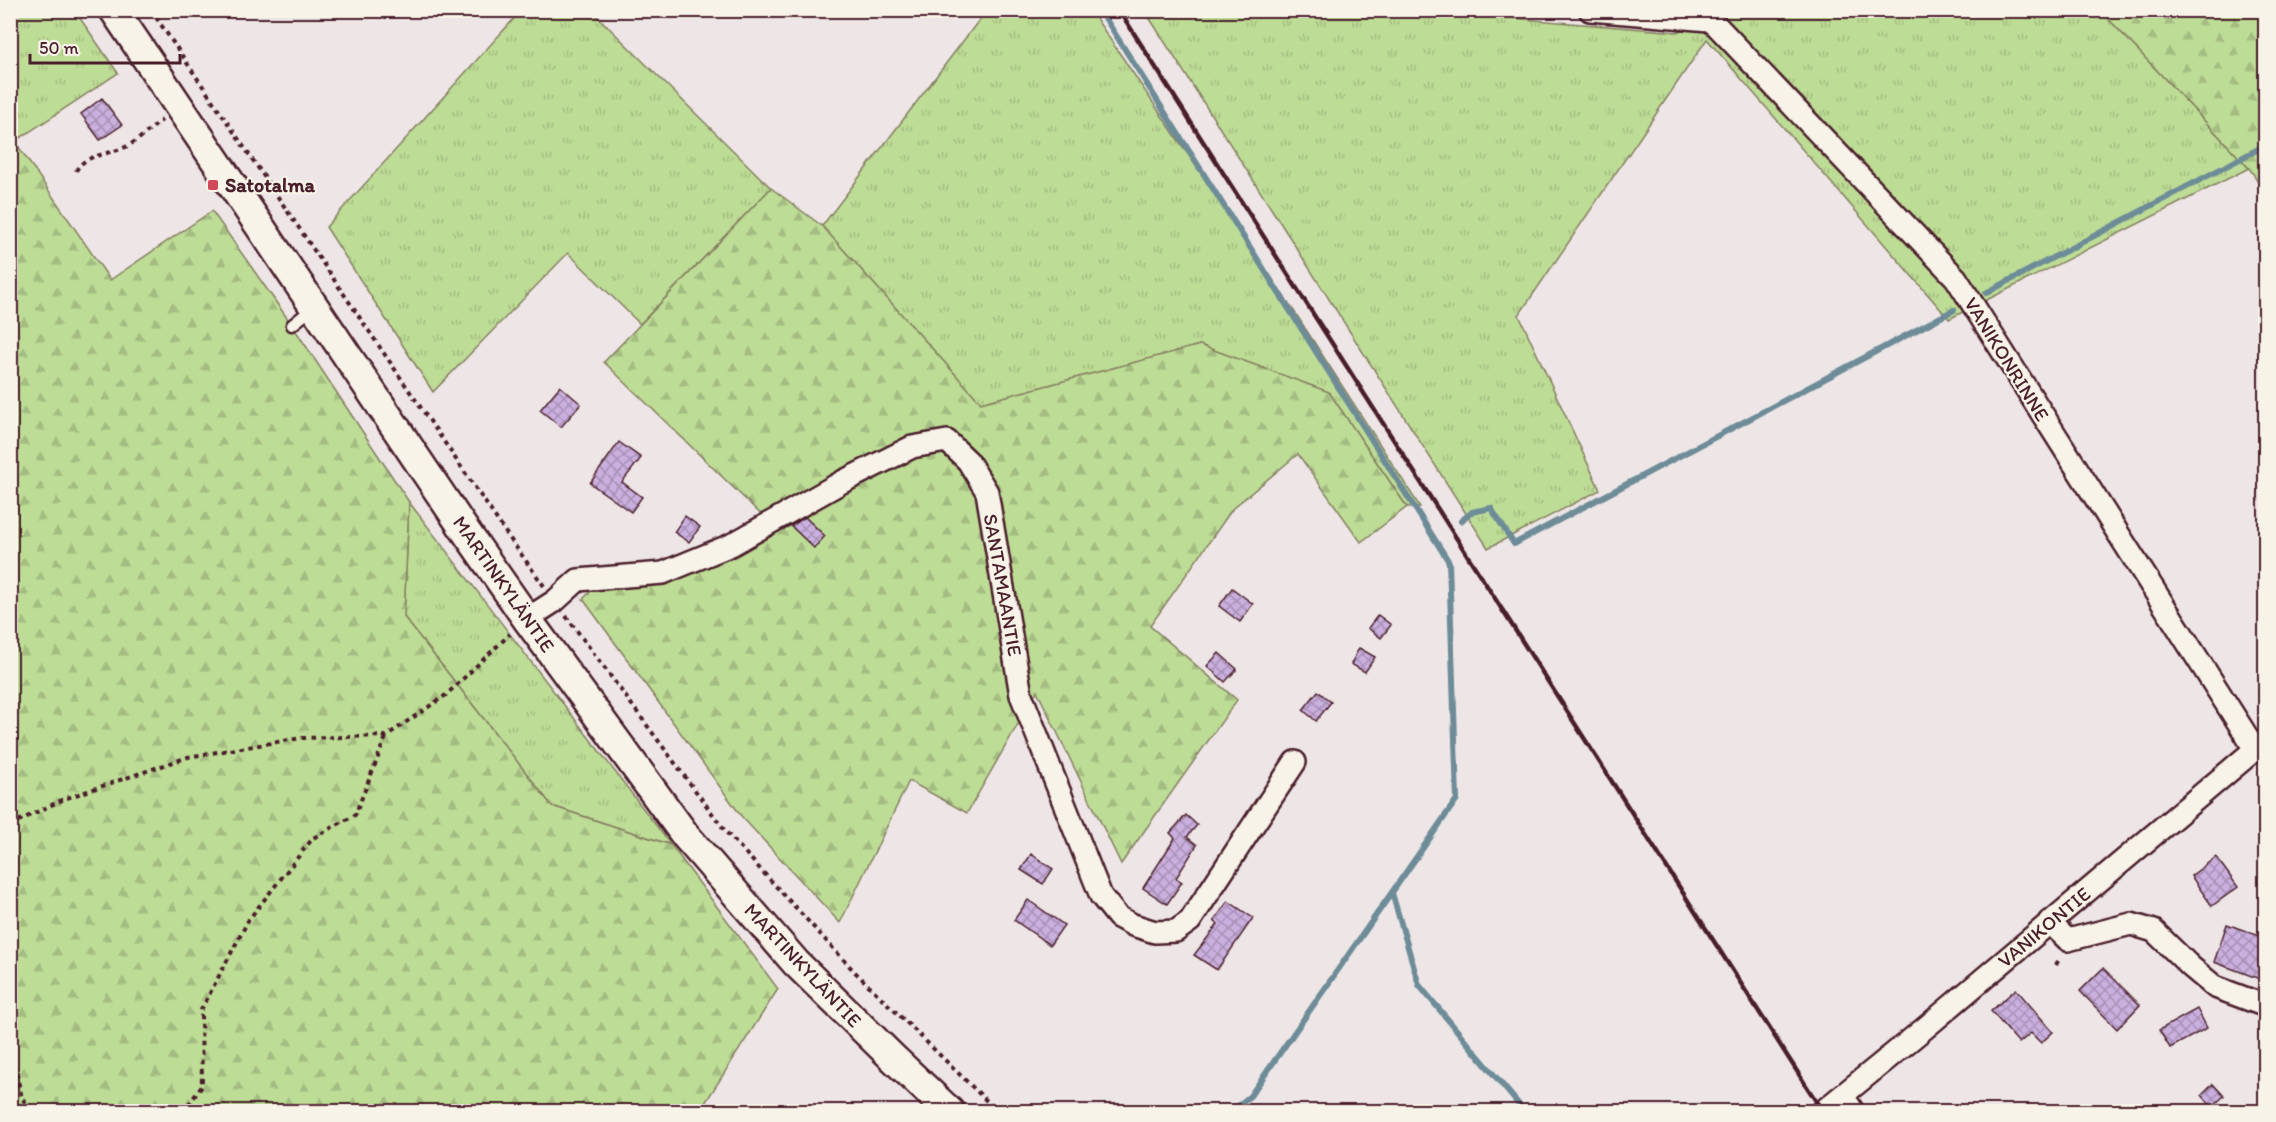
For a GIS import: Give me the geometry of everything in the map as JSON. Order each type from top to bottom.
[{"type":"street","name":"MARTINKYLÄNTIE","points":[[114,10],[527,618],[685,835],[796,963],[950,1112]]},
{"type":"street","points":[[1590,10],[1710,15]]},
{"type":"street","name":"VANIKONRINNE","points":[[1710,15],[1716,25],[1956,278],[2260,745]]},
{"type":"street","name":"SANTAMAANTIE","points":[[527,618],[555,601],[578,580],[663,573],[731,545],[842,482],[912,447],[947,441],[968,461],[987,492],[1021,695],[1101,896],[1118,917],[1155,932],[1176,931],[1190,921],[1296,762]]},
{"type":"street","name":"VANIKONTIE","points":[[1822,1112],[2260,745]]},
{"type":"street","points":[[2049,922],[2068,940],[2131,924],[2154,931],[2215,987],[2265,1006]]},
{"type":"lane","points":[[292,325],[315,306]]},
{"type":"lane","points":[[1847,1092],[1860,1112]]},
{"type":"path","points":[[76,171],[79,164],[87,158],[108,154],[129,145],[178,105]]},
{"type":"path","points":[[10,825],[64,799],[188,757],[301,738],[386,736],[446,695],[527,618]]},
{"type":"path","points":[[183,1112],[202,1086],[201,1010],[249,919],[313,838],[355,814],[386,736]]},
{"type":"path","points":[[10,1047],[22,1098],[33,1112]]},
{"type":"green space","points":[[1417,10],[1677,32],[1721,11],[2101,11],[2249,168],[1949,319],[1707,39],[1519,315],[1600,490],[1488,548],[1145,11]]},
{"type":"green space","points":[[16,11],[75,11],[118,73],[11,144],[11,15]]},
{"type":"green space","points":[[521,11],[592,11],[771,188],[640,324],[568,253],[433,392],[326,227]]},
{"type":"green space","points":[[986,11],[1091,11],[1296,314],[1420,507],[1407,507],[1329,392],[1200,345],[981,403],[822,226]]},
{"type":"green space","points":[[2101,11],[2265,11],[2265,191],[2249,168]]},
{"type":"green space","points":[[16,143],[110,280],[212,211],[292,325],[409,502],[404,617],[552,806],[671,845],[778,989],[700,1111],[11,1111],[10,144]]},
{"type":"green space","points":[[771,188],[822,226],[981,403],[1200,345],[1329,392],[1407,507],[1361,542],[1298,454],[1233,508],[1150,626],[1237,700],[1121,864],[1037,691],[967,813],[909,781],[840,923],[742,817],[583,599],[595,587],[777,530],[604,362]]},
{"type":"green space","points":[[409,502],[671,845],[552,806],[404,617]]},
{"type":"building","points":[[102,98],[122,125],[100,140],[81,114]]},
{"type":"building","points":[[560,386],[581,404],[561,427],[540,410]]},
{"type":"building","points":[[619,442],[641,458],[622,482],[642,497],[631,512],[590,483]]},
{"type":"building","points":[[685,516],[700,527],[689,542],[674,532]]},
{"type":"building","points":[[805,517],[825,536],[814,548],[791,526]]},
{"type":"building","points":[[1232,588],[1253,604],[1240,622],[1219,606]]},
{"type":"building","points":[[1378,615],[1391,625],[1381,638],[1368,628]]},
{"type":"building","points":[[1359,648],[1375,657],[1365,672],[1351,664]]},
{"type":"building","points":[[1219,653],[1237,669],[1225,682],[1207,666]]},
{"type":"building","points":[[1318,691],[1331,702],[1316,721],[1303,710]]},
{"type":"building","points":[[1186,815],[1197,825],[1187,837],[1197,845],[1176,878],[1182,882],[1167,904],[1143,888],[1175,838],[1170,833]]},
{"type":"building","points":[[1031,854],[1053,869],[1043,884],[1021,870]]},
{"type":"building","points":[[2216,857],[2238,887],[2212,906],[2191,876]]},
{"type":"building","points":[[1028,900],[1064,925],[1050,945],[1014,920]]},
{"type":"building","points":[[1228,901],[1253,918],[1217,970],[1194,955],[1218,924],[1214,921]]},
{"type":"building","points":[[2227,924],[2265,938],[2265,981],[2214,962]]},
{"type":"building","points":[[2103,968],[2140,1005],[2117,1029],[2080,991]]},
{"type":"building","points":[[2016,989],[2053,1032],[2041,1043],[2031,1033],[2019,1043],[1991,1011]]},
{"type":"building","points":[[2197,1009],[2207,1028],[2170,1048],[2159,1030]]},
{"type":"building","points":[[2213,1084],[2224,1096],[2212,1107],[2202,1095]]},
{"type":"waterway","points":[[1100,10],[1449,562],[1457,799],[1250,1096],[1230,1112]]},
{"type":"waterway","points":[[1986,293],[2266,145]]},
{"type":"waterway","points":[[1461,521],[1472,512],[1491,508],[1514,544],[1954,310]]},
{"type":"waterway","points":[[1392,893],[1419,985],[1525,1112]]},
{"type":"railway","points":[[1119,10],[1823,1112]]},
{"type":"place","name":"Satotalma","points":[[213,185]]}]
